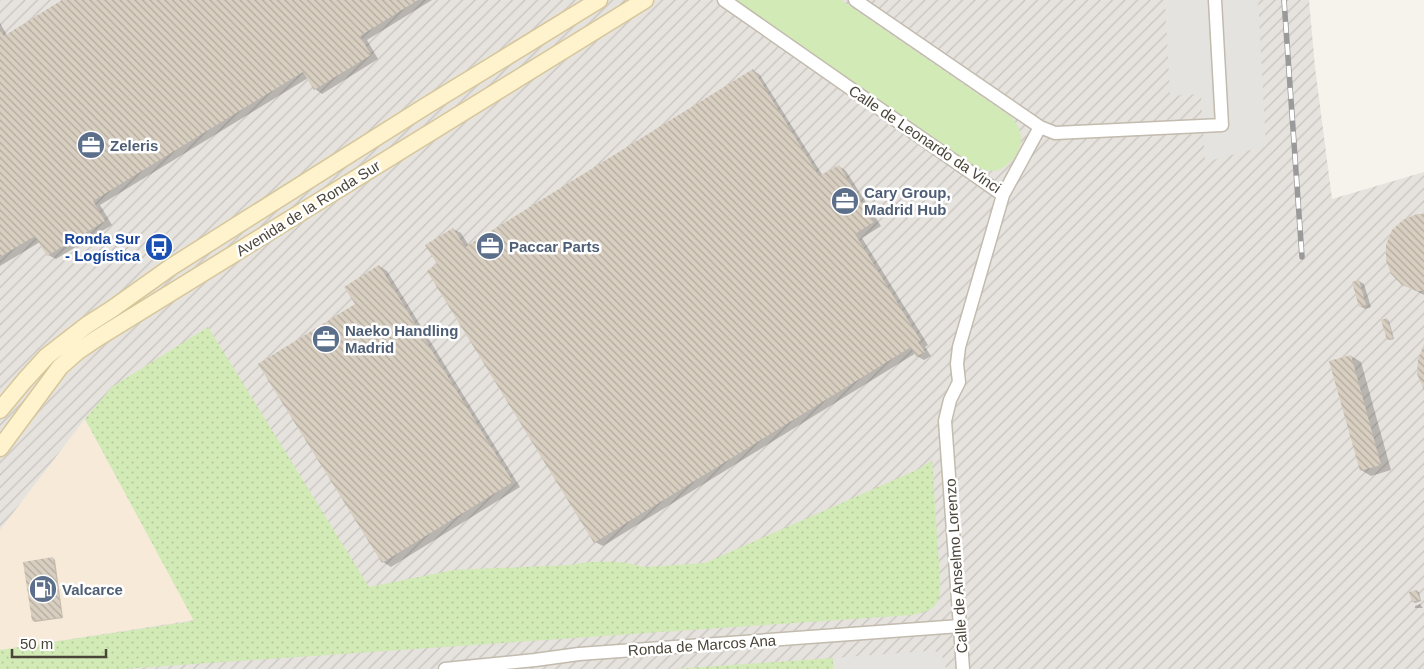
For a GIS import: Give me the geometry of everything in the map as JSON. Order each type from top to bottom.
[{"type":"main road","name":"Avenida de la Ronda Sur","points":[[0,410],[25,380],[54,351],[87,325],[171,267],[599,0]]},
{"type":"main road","name":"Avenida de la Ronda Sur","points":[[0,448],[60,367],[77,352],[645,0]]},
{"type":"street","name":"Calle de Leonardo da Vinci","points":[[724,0],[1003,195],[1040,127]]},
{"type":"street","points":[[855,0],[1040,127],[1055,133],[1222,125],[1215,0]]},
{"type":"street","name":"Calle de Anselmo Lorenzo","points":[[963,669],[945,422],[950,400],[959,382],[957,364],[959,347],[1003,195]]},
{"type":"street","name":"Ronda de Marcos Ana","points":[[445,669],[536,665],[579,654],[960,626]]},
{"type":"shaded area","points":[[0,0],[1309,0],[1315,67],[1332,199],[1424,172],[1424,669],[0,669],[0,650],[194,620],[85,419],[0,530]]},
{"type":"shaded area","points":[[1165,0],[1258,0],[1266,146],[1205,162],[1201,94],[1170,96]]},
{"type":"shaded area","points":[[85,419],[194,621],[0,650],[0,530]]},
{"type":"shaded area","points":[[935,651],[941,655],[946,669],[833,669],[833,658]]},
{"type":"green space","points":[[734,0],[841,0],[1010,116],[1018,127],[1021,138],[1021,144],[1016,156],[1003,168],[996,171],[978,168]]},
{"type":"green space","points":[[208,327],[369,587],[454,570],[598,562],[627,563],[642,567],[705,563],[919,469],[932,460],[940,581],[938,601],[926,611],[912,615],[122,669],[0,669],[0,650],[194,621],[85,419],[112,387]]},
{"type":"green space","points":[[833,658],[833,669],[673,669]]},
{"type":"building","name":"Zeleris","points":[[62,0],[418,0],[360,36],[371,55],[314,90],[303,72],[93,201],[105,221],[47,256],[35,236],[0,257],[0,30],[4,36]]},
{"type":"building","points":[[753,69],[819,176],[839,165],[874,222],[855,234],[921,341],[918,342],[925,352],[916,357],[911,347],[594,543],[427,271],[437,264],[425,245],[453,228],[465,247]]},
{"type":"building","points":[[1417,214],[1424,214],[1424,291],[1416,291],[1402,285],[1391,274],[1386,260],[1386,245],[1392,230],[1403,220]]},
{"type":"building","points":[[379,265],[513,482],[382,563],[258,364],[355,304],[344,287]]},
{"type":"building","points":[[1359,280],[1366,305],[1359,307],[1352,282]]},
{"type":"building","points":[[1387,318],[1393,338],[1387,340],[1381,320]]},
{"type":"building","points":[[1424,344],[1424,390],[1417,374],[1418,359]]},
{"type":"building","points":[[1351,355],[1381,465],[1360,471],[1329,361]]},
{"type":"building","name":"Valcarce","points":[[53,557],[62,617],[32,621],[23,562]]},
{"type":"building","points":[[1417,590],[1420,600],[1412,602],[1409,592]]},
{"type":"railway","points":[[1284,0],[1302,257]]},
{"type":"place","name":"Zeleris","points":[[91,145]]},
{"type":"place","name":"Cary Group, Madrid Hub","points":[[845,201]]},
{"type":"place","name":"Paccar Parts","points":[[490,246]]},
{"type":"place","name":"Ronda Sur - Logística","points":[[159,247]]},
{"type":"place","name":"Naeko Handling Madrid","points":[[326,339]]},
{"type":"place","name":"Valcarce","points":[[43,589]]}]
